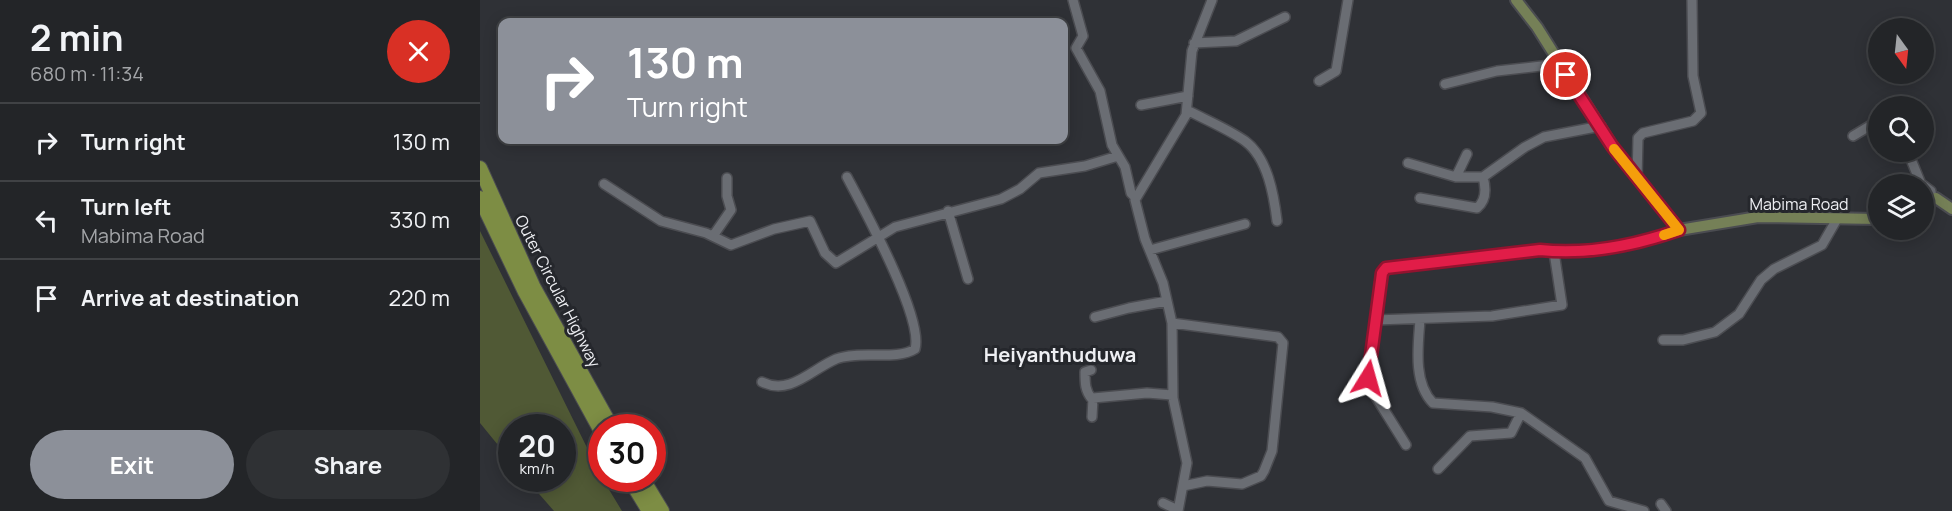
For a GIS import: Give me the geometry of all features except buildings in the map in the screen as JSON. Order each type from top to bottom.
[{"type":"highway","name":"Outer Circular Highway","points":[[480,168],[534,288],[604,414]]},
{"type":"highway","name":"Outer Circular Highway","points":[[480,198],[525,292],[592,414]]},
{"type":"highway","points":[[637,492],[649,511]]},
{"type":"highway","points":[[650,492],[662,511]]},
{"type":"main road","points":[[1516,0],[1538,27],[1559,64],[1637,179],[1679,230]]},
{"type":"main road","points":[[1934,201],[1943,201],[1952,209]]},
{"type":"main road","name":"Mabima Road","points":[[1679,230],[1758,217],[1868,219]]},
{"type":"street","points":[[1073,0],[1083,36],[1076,48],[1100,91],[1104,120],[1118,156],[1125,167],[1131,193],[1136,197],[1172,323],[1172,395],[1186,453],[1178,510],[1163,503]]},
{"type":"street","points":[[1136,197],[1187,110],[1194,43],[1212,0]]},
{"type":"street","points":[[1319,81],[1336,71],[1348,0]]},
{"type":"street","points":[[1637,179],[1638,138],[1643,133],[1693,121],[1701,113],[1693,76],[1692,0]]},
{"type":"street","points":[[1194,43],[1236,41],[1285,17]]},
{"type":"street","points":[[1445,84],[1497,71],[1559,64]]},
{"type":"street","points":[[1141,105],[1188,96]]},
{"type":"street","points":[[1187,110],[1247,142],[1260,160],[1272,188],[1277,221]]},
{"type":"street","points":[[1408,163],[1456,177],[1483,177],[1524,147],[1544,137],[1601,126]]},
{"type":"street","points":[[1853,136],[1868,127]]},
{"type":"street","points":[[1456,177],[1467,154]]},
{"type":"street","points":[[604,184],[661,221],[713,236],[731,245],[774,229],[810,220],[825,253],[836,263],[896,227],[948,211],[1001,199],[1020,189],[1039,173],[1057,168],[1085,166],[1118,156]]},
{"type":"street","points":[[762,382],[780,387],[800,380],[838,358],[875,353],[902,354],[915,349],[916,333],[878,237],[847,177]]},
{"type":"street","points":[[1420,198],[1477,207],[1482,202],[1486,190],[1483,177]]},
{"type":"street","points":[[713,236],[731,210],[727,196],[727,178]]},
{"type":"street","points":[[948,211],[968,279]]},
{"type":"street","points":[[1663,340],[1683,340],[1715,332],[1739,314],[1761,280],[1774,268],[1822,245],[1837,219]]},
{"type":"street","points":[[1150,250],[1245,224]]},
{"type":"street","points":[[1406,445],[1371,389],[1368,378],[1382,273],[1386,268],[1540,250],[1554,252],[1649,240],[1679,230]]},
{"type":"street","points":[[1376,320],[1492,316],[1562,305],[1554,252]]},
{"type":"street","points":[[1095,317],[1167,301]]},
{"type":"street","points":[[1420,320],[1417,353],[1426,396],[1432,403],[1492,407],[1521,413],[1585,458],[1609,501],[1644,511]]},
{"type":"street","points":[[1172,323],[1278,337],[1283,343],[1272,451],[1261,476],[1242,484],[1207,481],[1183,486]]},
{"type":"street","points":[[1091,370],[1085,372],[1085,376],[1086,393],[1092,399],[1092,417]]},
{"type":"street","points":[[1092,399],[1113,395],[1172,395]]},
{"type":"street","points":[[1438,469],[1470,436],[1510,433],[1521,413]]},
{"type":"green space","points":[[480,231],[570,414],[498,414],[498,445],[480,423]]},
{"type":"green space","points":[[576,425],[588,450],[588,492],[610,492],[622,511],[554,511],[537,492],[576,492]]},
{"type":"slow traffic","points":[[1614,149],[1679,230],[1664,235]]},
{"type":"district","name":"Heiyanthuduwa","points":[[1060,355]]},
{"type":"route","points":[[1368,378],[1382,273],[1386,268],[1540,250],[1554,252],[1611,247],[1649,240],[1679,230],[1612,146],[1566,75]]}]
